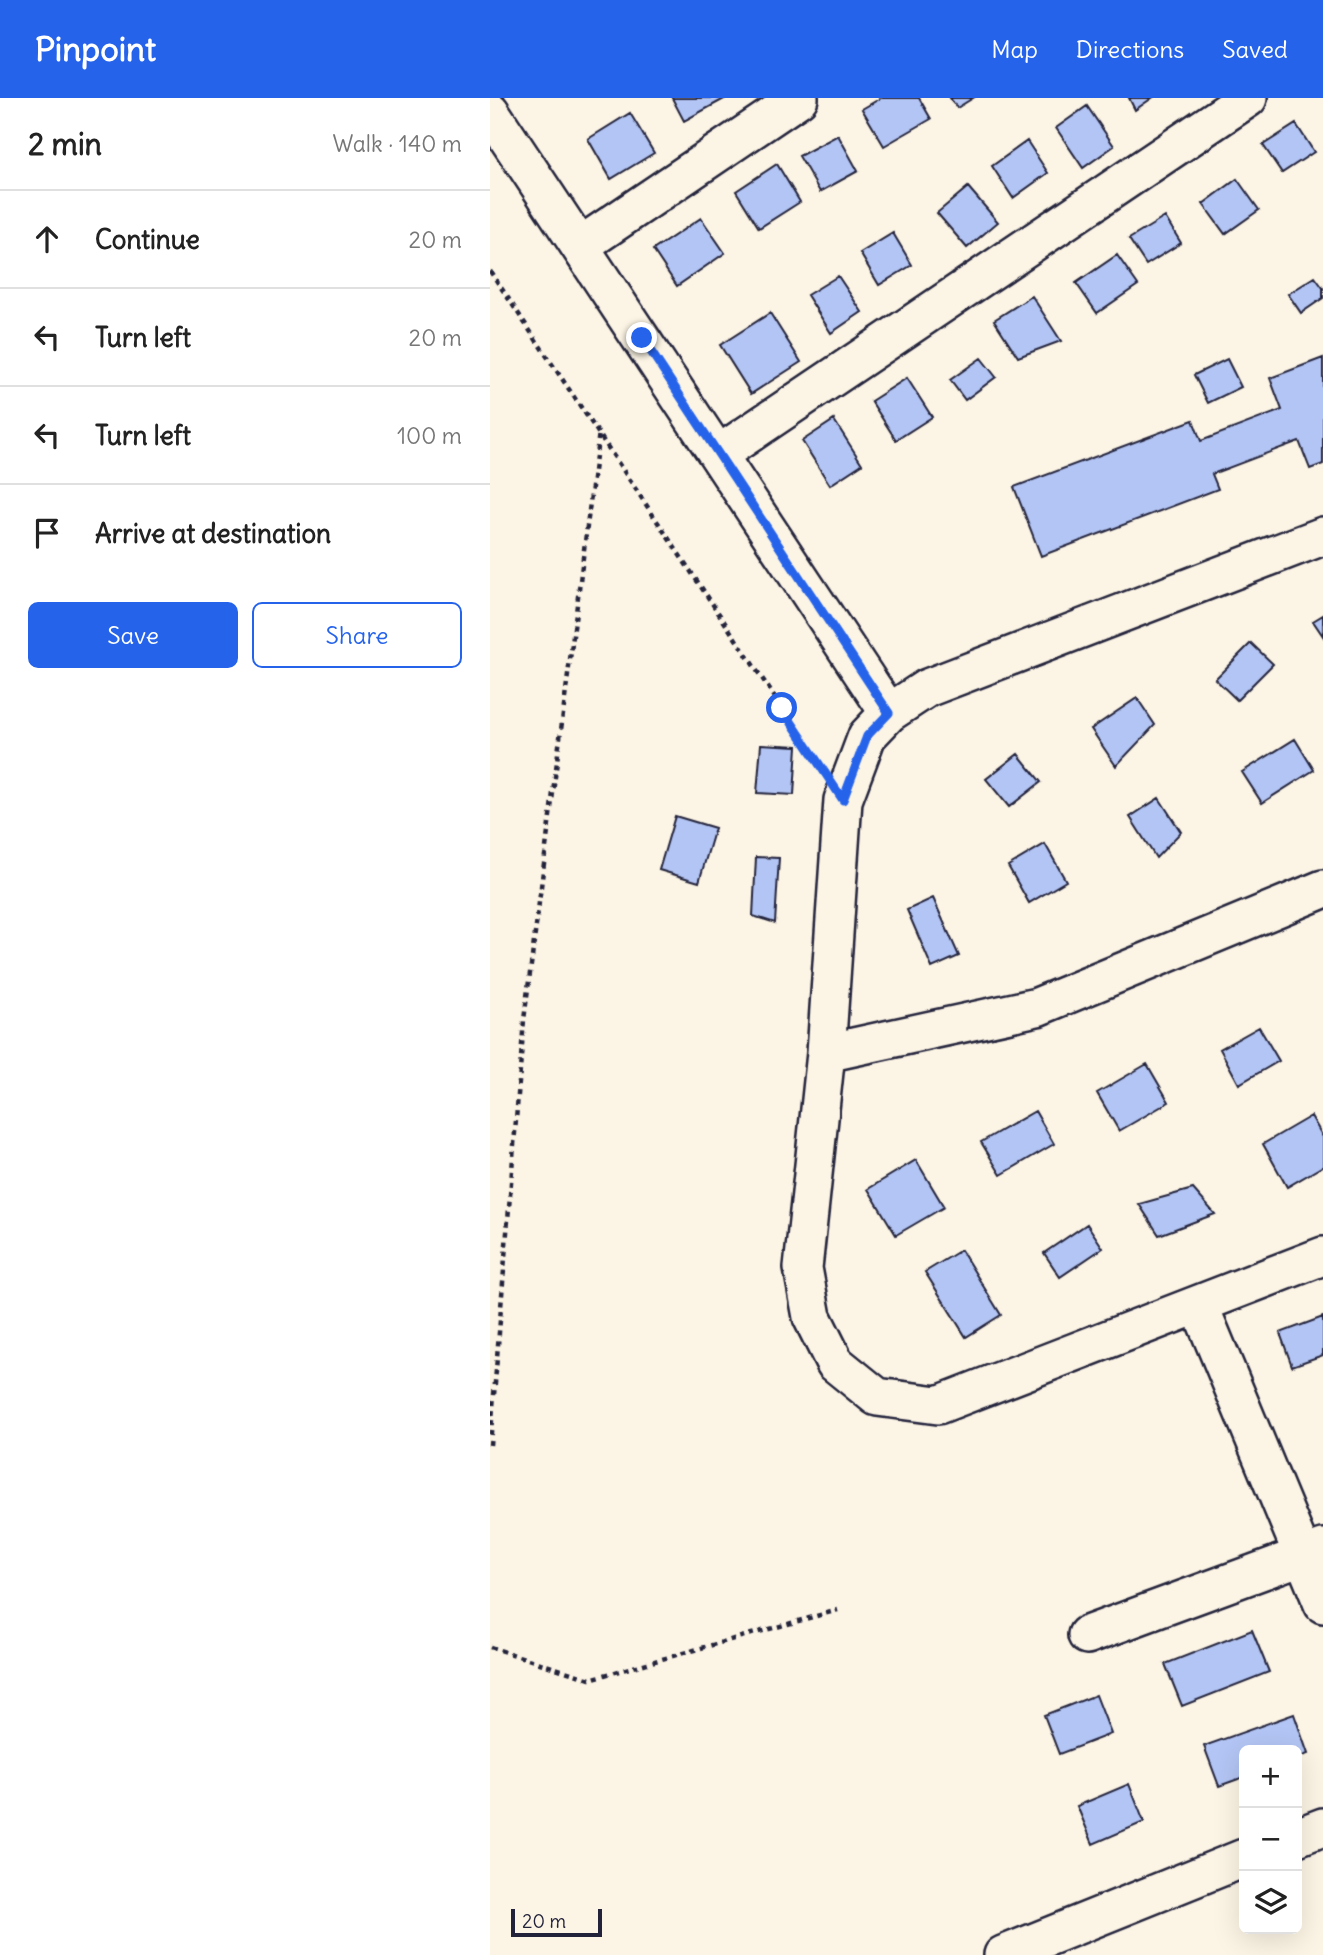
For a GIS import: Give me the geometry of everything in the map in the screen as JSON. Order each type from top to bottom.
[{"type":"street","points":[[580,246],[799,98]]},
{"type":"street","points":[[719,454],[1248,98]]},
{"type":"street","points":[[490,111],[889,713]]},
{"type":"street","points":[[1323,536],[927,688],[889,713],[867,736],[843,800],[826,1053],[803,1268],[813,1317],[835,1363],[877,1396],[938,1405],[1323,1256]]},
{"type":"street","points":[[826,1053],[1037,1007],[1323,889]]},
{"type":"street","points":[[1199,1305],[1313,1552],[1323,1604]]},
{"type":"street","points":[[1087,1635],[1313,1552]]},
{"type":"street","points":[[1302,1835],[1323,1827]]},
{"type":"street","points":[[1003,1955],[1239,1860]]},
{"type":"path","points":[[490,271],[843,800]]},
{"type":"path","points":[[490,1445],[524,1020],[598,432]]},
{"type":"path","points":[[490,1647],[590,1679],[838,1610]]},
{"type":"building","points":[[672,98],[726,98],[684,121]]},
{"type":"building","points":[[881,98],[919,98],[931,119],[884,146],[862,109]]},
{"type":"building","points":[[950,98],[973,98],[957,108]]},
{"type":"building","points":[[1129,98],[1152,98],[1135,110]]},
{"type":"building","points":[[1087,106],[1114,146],[1083,168],[1056,128]]},
{"type":"building","points":[[630,113],[654,153],[611,179],[588,139]]},
{"type":"building","points":[[1296,124],[1314,152],[1282,173],[1263,145]]},
{"type":"building","points":[[838,135],[858,171],[820,192],[799,156]]},
{"type":"building","points":[[1027,141],[1048,173],[1013,198],[992,166]]},
{"type":"building","points":[[777,164],[800,202],[759,228],[736,191]]},
{"type":"building","points":[[1237,179],[1259,210],[1225,234],[1203,204]]},
{"type":"building","points":[[968,187],[998,222],[967,248],[937,213]]},
{"type":"building","points":[[1165,217],[1181,243],[1146,265],[1129,239]]},
{"type":"building","points":[[701,218],[725,253],[677,286],[653,250]]},
{"type":"building","points":[[893,233],[912,265],[879,285],[860,253]]},
{"type":"building","points":[[1117,255],[1138,285],[1097,313],[1076,283]]},
{"type":"building","points":[[838,276],[862,312],[831,333],[807,295]]},
{"type":"building","points":[[1315,277],[1323,288],[1323,298],[1301,313],[1288,294]]},
{"type":"building","points":[[1032,296],[1061,341],[1018,357],[994,320]]},
{"type":"building","points":[[770,313],[801,362],[751,394],[720,345]]},
{"type":"building","points":[[981,358],[996,377],[965,400],[950,380]]},
{"type":"building","points":[[1323,358],[1323,464],[1310,469],[1299,441],[1212,474],[1218,489],[1041,556],[1014,487],[1193,420],[1201,441],[1282,410],[1270,378]]},
{"type":"building","points":[[1227,359],[1241,387],[1208,403],[1194,375]]},
{"type":"building","points":[[907,378],[932,417],[896,440],[871,401]]},
{"type":"building","points":[[834,420],[862,464],[830,485],[802,441]]},
{"type":"building","points":[[1323,615],[1323,636],[1313,621]]},
{"type":"building","points":[[1251,643],[1273,664],[1237,700],[1215,679]]},
{"type":"building","points":[[1137,698],[1155,725],[1116,766],[1091,729]]},
{"type":"building","points":[[1295,739],[1314,770],[1262,803],[1242,772]]},
{"type":"building","points":[[761,744],[797,746],[794,795],[757,793]]},
{"type":"building","points":[[1018,754],[1041,782],[1009,807],[986,779]]},
{"type":"building","points":[[1159,798],[1181,832],[1156,858],[1130,817]]},
{"type":"building","points":[[675,816],[715,828],[699,882],[659,870]]},
{"type":"building","points":[[1045,844],[1066,881],[1029,903],[1008,866]]},
{"type":"building","points":[[756,857],[779,858],[775,923],[753,916]]},
{"type":"building","points":[[933,898],[959,956],[932,968],[907,910]]},
{"type":"building","points":[[1259,1027],[1279,1061],[1239,1084],[1220,1049]]},
{"type":"building","points":[[1147,1064],[1169,1102],[1119,1131],[1097,1093]]},
{"type":"building","points":[[1035,1111],[1054,1144],[1001,1175],[981,1142]]},
{"type":"building","points":[[1311,1116],[1323,1137],[1323,1166],[1287,1187],[1263,1144]]},
{"type":"building","points":[[916,1160],[944,1207],[896,1235],[868,1189]]},
{"type":"building","points":[[1193,1189],[1215,1214],[1159,1235],[1139,1204]]},
{"type":"building","points":[[1087,1224],[1103,1248],[1060,1277],[1044,1253]]},
{"type":"building","points":[[961,1250],[1001,1315],[966,1337],[925,1272]]},
{"type":"building","points":[[1323,1317],[1323,1355],[1292,1366],[1280,1333]]},
{"type":"building","points":[[1252,1630],[1269,1672],[1182,1706],[1165,1664]]},
{"type":"building","points":[[1096,1695],[1111,1734],[1059,1754],[1044,1715]]},
{"type":"building","points":[[1294,1714],[1308,1754],[1302,1756],[1302,1745],[1239,1745],[1239,1779],[1219,1786],[1204,1746]]},
{"type":"building","points":[[1129,1784],[1144,1822],[1093,1844],[1077,1806]]},
{"type":"route","points":[[642,338],[889,713],[867,736],[843,800],[782,708]]}]
